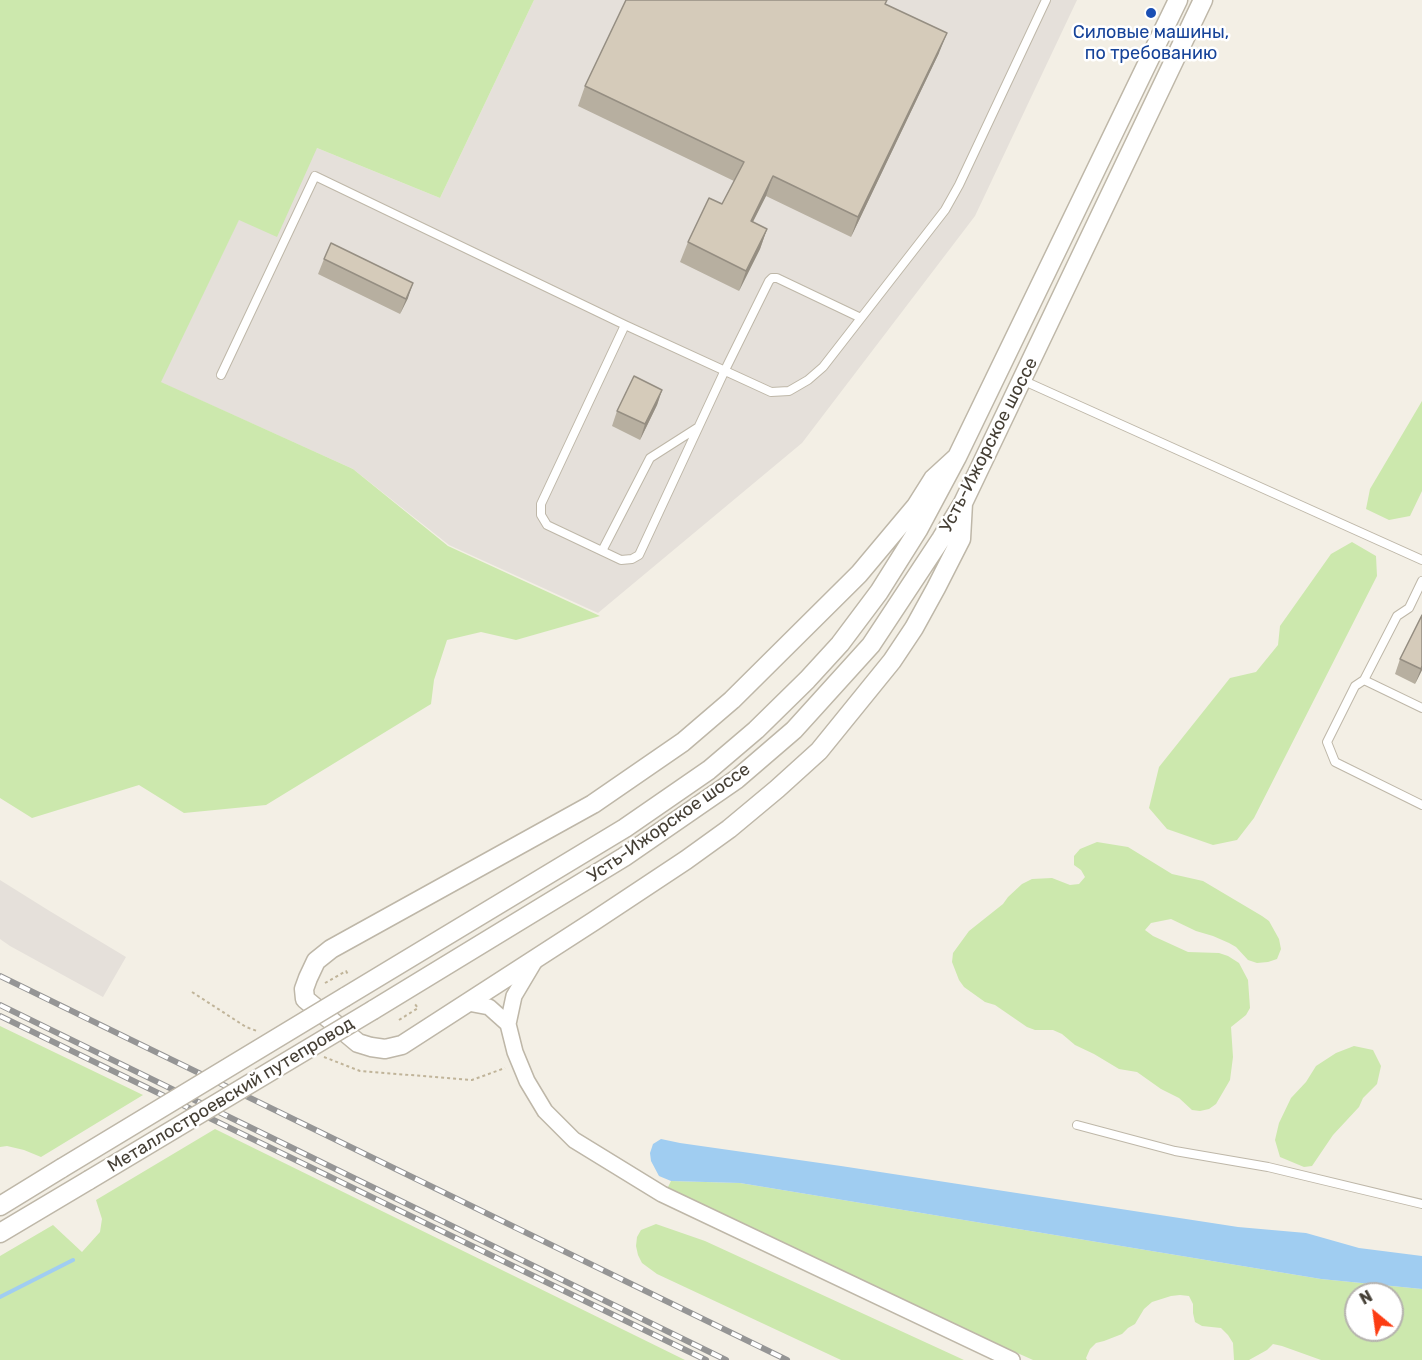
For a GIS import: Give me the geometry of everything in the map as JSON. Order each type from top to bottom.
[{"type":"street","name":"Усть-Ижорское шоссе","points":[[345,997],[625,828],[709,770],[756,730],[840,644],[879,592],[918,530],[957,457],[1178,0]]},
{"type":"street","name":"Усть-Ижорское шоссе","points":[[374,1010],[624,857],[737,779],[794,730],[871,645],[963,503],[1203,0]]},
{"type":"street","points":[[957,457],[933,479],[916,506],[859,574],[732,700],[682,742],[593,804],[331,949],[316,961],[304,989],[305,999],[358,1043],[385,1049],[402,1045],[686,860],[729,829],[819,752],[892,661],[931,598],[961,539],[963,503]]},
{"type":"street","points":[[537,958],[514,996],[508,1024],[514,1052],[527,1081],[545,1111],[574,1140],[662,1194],[1012,1360]]},
{"type":"street","name":"Металлостроевский путепровод","points":[[0,1206],[345,997]]},
{"type":"street","points":[[468,1003],[489,1006],[508,1024]]},
{"type":"street","name":"Металлостроевский путепровод","points":[[0,1233],[374,1010]]},
{"type":"lane","points":[[221,375],[315,176],[771,392],[789,391],[808,380],[823,367],[945,210],[1046,0]]},
{"type":"lane","points":[[626,325],[542,504],[542,515],[547,525],[621,560],[632,560],[639,555],[724,370],[769,281],[777,278],[861,318]]},
{"type":"lane","points":[[1022,380],[1422,560]]},
{"type":"lane","points":[[602,551],[650,458],[698,427]]},
{"type":"lane","points":[[1422,581],[1409,608],[1397,616],[1364,680],[1355,686],[1327,742],[1335,762],[1422,804]]},
{"type":"lane","points":[[1364,680],[1422,708]]},
{"type":"lane","points":[[1077,1125],[1175,1151],[1268,1167],[1422,1204]]},
{"type":"path","points":[[325,983],[346,971]]},
{"type":"path","points":[[399,1020],[418,1008]]},
{"type":"shaded area","points":[[534,0],[1077,0],[975,216],[802,443],[598,613],[449,545],[353,469],[160,382],[239,219],[317,148],[440,198]]},
{"type":"shaded area","points":[[0,880],[126,957],[103,997],[0,939]]},
{"type":"green space","points":[[0,0],[534,0],[440,198],[317,148],[277,237],[239,220],[161,382],[353,469],[448,546],[600,616],[516,640],[481,632],[447,640],[434,680],[431,704],[266,805],[184,813],[139,785],[32,818],[0,798]]},
{"type":"green space","points":[[1422,401],[1422,491],[1410,516],[1389,520],[1366,509],[1370,489]]},
{"type":"green space","points":[[1352,542],[1376,556],[1377,576],[1254,818],[1237,840],[1213,845],[1167,829],[1149,808],[1159,767],[1230,678],[1256,672],[1278,645],[1280,626],[1331,554]]},
{"type":"green space","points":[[1097,842],[1128,847],[1172,874],[1203,881],[1269,921],[1279,939],[1281,949],[1277,959],[1257,963],[1248,960],[1229,943],[1171,919],[1151,923],[1145,930],[1188,952],[1219,953],[1228,956],[1239,963],[1248,980],[1250,1008],[1246,1015],[1231,1027],[1233,1057],[1230,1080],[1216,1104],[1209,1109],[1192,1110],[1179,1098],[1161,1089],[1137,1072],[1119,1069],[1075,1045],[1062,1034],[1053,1030],[1035,1030],[1027,1027],[995,1005],[985,1002],[964,987],[959,980],[952,962],[953,953],[969,931],[1003,904],[1022,884],[1032,879],[1052,878],[1070,885],[1079,884],[1085,877],[1074,865],[1074,856],[1080,849]]},
{"type":"green space","points":[[0,1026],[143,1095],[41,1157],[24,1150],[7,1146],[0,1147]]},
{"type":"green space","points":[[1354,1046],[1373,1050],[1381,1066],[1377,1084],[1333,1135],[1312,1166],[1304,1167],[1280,1157],[1275,1140],[1279,1123],[1291,1098],[1306,1082],[1316,1066],[1336,1053]]},
{"type":"green space","points":[[215,1129],[685,1360],[0,1360],[0,1256],[53,1225],[82,1252],[100,1232],[102,1219],[96,1200]]},
{"type":"green space","points":[[671,1181],[740,1183],[1321,1279],[1351,1282],[1344,1282],[1344,1342],[1404,1342],[1404,1287],[1422,1289],[1422,1360],[1321,1360],[1273,1344],[1249,1360],[1234,1360],[1233,1343],[1228,1335],[1221,1328],[1202,1326],[1195,1322],[1193,1304],[1189,1296],[1180,1295],[1152,1302],[1144,1309],[1135,1324],[1122,1334],[1096,1343],[1090,1349],[1087,1360],[1033,1360],[678,1201],[669,1191]]},
{"type":"green space","points":[[656,1224],[705,1241],[964,1360],[841,1360],[657,1274],[642,1263],[636,1246],[637,1237],[641,1230]]},
{"type":"water","points":[[661,1139],[1238,1227],[1306,1233],[1359,1248],[1422,1256],[1422,1289],[1404,1287],[1404,1282],[1351,1282],[1321,1279],[740,1183],[671,1181],[659,1176],[651,1161],[650,1153],[653,1144]]},
{"type":"building","points":[[626,0],[887,0],[885,4],[947,33],[858,217],[773,176],[751,221],[767,229],[746,271],[688,242],[709,198],[722,204],[744,162],[585,86]]},
{"type":"building","points":[[331,243],[413,283],[406,299],[324,259]]},
{"type":"building","points":[[634,376],[662,390],[645,424],[617,411]]},
{"type":"building","points":[[1422,615],[1422,666],[1421,669],[1400,659]]},
{"type":"waterway","points":[[0,1297],[73,1260]]},
{"type":"railway","points":[[0,976],[787,1360]]},
{"type":"railway","points":[[0,1005],[726,1360]]},
{"type":"railway","points":[[0,1016],[706,1360]]},
{"type":"place","name":"Силовые машины, по требованию","points":[[1151,13]]}]
